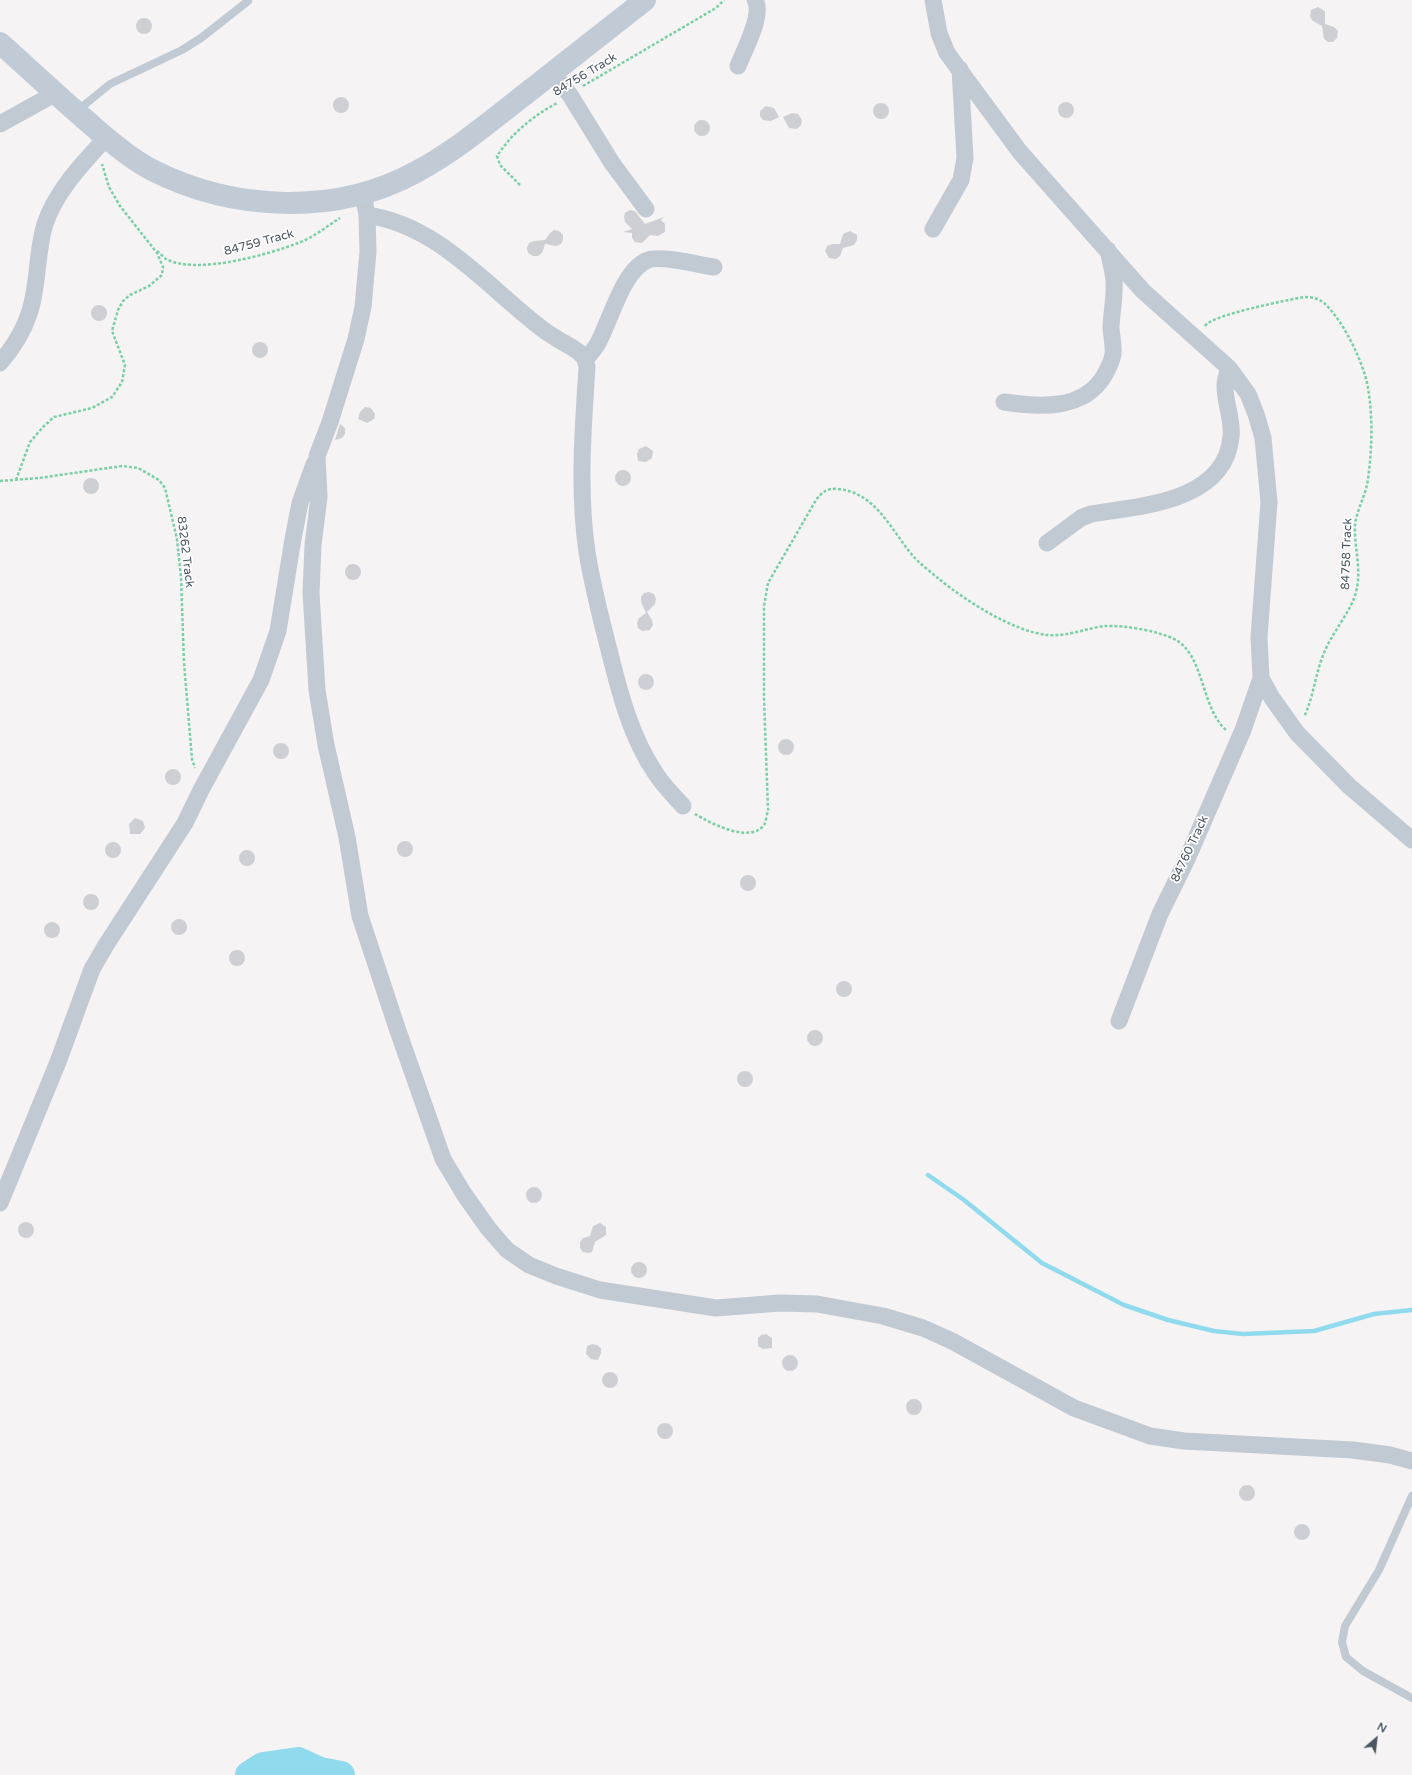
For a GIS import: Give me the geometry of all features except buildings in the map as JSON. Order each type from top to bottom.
[{"type":"street","points":[[365,203],[389,184],[408,176],[441,158],[478,132],[645,0]]},
{"type":"street","points":[[738,66],[754,27],[757,13],[755,0]]},
{"type":"street","points":[[933,0],[939,33],[947,53],[1020,152],[1143,290],[1197,341],[1229,368],[1248,394],[1263,438],[1269,502],[1259,637],[1261,678],[1272,698],[1298,733],[1349,786],[1412,840]]},
{"type":"street","points":[[0,43],[76,112],[100,144],[151,170],[192,186],[230,197],[262,202],[297,203],[336,199],[365,203],[391,220],[415,230],[446,249],[481,275],[535,323],[582,355],[586,360],[587,368],[582,454],[583,496],[587,552],[598,607],[629,719],[656,774],[683,806]]},
{"type":"street","points":[[933,229],[962,180],[965,158],[960,70]]},
{"type":"street","points":[[553,72],[570,95],[612,163],[646,208]]},
{"type":"street","points":[[0,124],[56,93]]},
{"type":"street","points":[[0,364],[19,337],[29,314],[35,288],[42,239],[51,208],[77,170],[100,144]]},
{"type":"street","points":[[0,1203],[58,1062],[92,969],[185,823],[201,790],[261,680],[270,656],[278,631],[300,503],[330,422],[356,339],[363,307],[368,252],[365,203]]},
{"type":"street","points":[[1004,402],[1034,406],[1062,404],[1076,399],[1090,391],[1101,380],[1110,365],[1113,353],[1111,326],[1114,280],[1108,250]]},
{"type":"street","points":[[586,360],[598,343],[616,301],[628,279],[638,266],[648,260],[662,259],[714,267]]},
{"type":"street","points":[[1047,543],[1081,518],[1091,514],[1164,501],[1190,492],[1218,472],[1226,459],[1231,438],[1231,420],[1224,384],[1229,368]]},
{"type":"street","points":[[317,456],[318,497],[311,593],[317,690],[326,745],[347,837],[360,916],[443,1159],[464,1194],[488,1228],[507,1250],[529,1265],[556,1276],[600,1290],[716,1308],[780,1303],[817,1304],[884,1316],[923,1328],[952,1341],[1074,1408],[1150,1436],[1184,1441],[1353,1450],[1390,1455],[1412,1461]]},
{"type":"street","name":"84760 Track","points":[[1119,1020],[1160,914],[1188,859],[1243,730],[1261,678]]},
{"type":"lane","points":[[76,112],[110,84],[182,50],[195,42],[248,0]]},
{"type":"lane","points":[[1412,1496],[1379,1570],[1344,1626],[1342,1642],[1346,1657],[1363,1671],[1412,1698]]},
{"type":"path","name":"84756 Track","points":[[520,185],[500,165],[497,156],[506,142],[517,132],[541,112],[616,66],[653,46],[716,8],[724,0]]},
{"type":"path","name":"84759 Track","points":[[100,144],[109,186],[120,206],[152,246],[166,259],[183,264],[210,265],[248,258],[299,243],[365,203]]},
{"type":"path","name":"84759 Track","points":[[16,480],[30,442],[43,426],[54,417],[92,408],[112,397],[122,382],[125,365],[112,330],[123,301],[130,295],[149,286],[162,275],[163,267],[152,246]]},
{"type":"path","name":"84758 Track","points":[[1197,341],[1207,323],[1221,317],[1304,297],[1314,298],[1323,303],[1341,324],[1358,356],[1368,387],[1372,427],[1368,478],[1362,502],[1357,513],[1355,526],[1358,574],[1356,592],[1324,652],[1309,706],[1298,733]]},
{"type":"path","name":"83262 Track","points":[[0,481],[122,466],[138,468],[159,480],[164,488],[177,539],[181,578],[184,663],[189,730],[192,759],[201,790]]},
{"type":"path","points":[[683,806],[711,824],[739,833],[756,831],[764,824],[768,810],[764,698],[764,606],[768,583],[821,492],[831,488],[848,490],[870,503],[889,522],[914,557],[972,603],[1031,632],[1050,636],[1106,626],[1158,632],[1177,641],[1190,654],[1209,704],[1222,727],[1227,732],[1235,733],[1243,730]]},
{"type":"waterway","points":[[928,1175],[964,1200],[1042,1263],[1124,1305],[1168,1320],[1214,1331],[1243,1334],[1314,1331],[1374,1314],[1412,1310]]},
{"type":"waterway","points":[[249,1775],[263,1766],[298,1761],[320,1771],[341,1775]]}]
